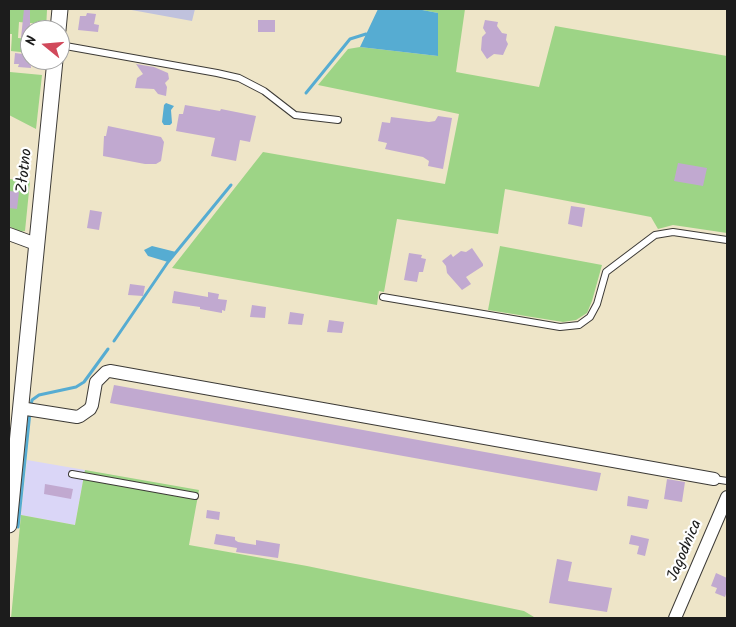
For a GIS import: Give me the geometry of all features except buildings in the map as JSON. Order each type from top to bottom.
[{"type":"street","name":"Złotno","points":[[9,525],[22,411],[36,244],[54,70]]},
{"type":"street","points":[[9,234],[36,244]]},
{"type":"street","points":[[22,411],[80,416],[90,409],[92,405],[96,382],[106,372],[110,371],[714,479]]},
{"type":"street","name":"Jagodnica","points":[[675,618],[727,496]]},
{"type":"lane","points":[[70,47],[217,72],[239,78],[264,91],[295,115],[338,120]]},
{"type":"lane","points":[[383,297],[560,327],[579,326],[590,317],[597,304],[606,272],[655,235],[673,232],[727,240]]},
{"type":"lane","points":[[72,474],[194,496]]},
{"type":"lane","points":[[714,479],[727,481]]},
{"type":"shaded area","points":[[126,9],[195,9],[192,21]]},
{"type":"shaded area","points":[[27,460],[85,470],[75,525],[21,515]]},
{"type":"green space","points":[[9,9],[47,10],[46,20],[20,20],[18,38],[20,38],[20,52],[11,51],[12,34],[9,34]]},
{"type":"green space","points":[[417,9],[465,9],[456,72],[539,87],[555,26],[727,56],[727,233],[673,225],[658,229],[651,217],[505,189],[498,234],[397,219],[384,292],[379,291],[377,305],[172,268],[263,152],[445,184],[459,114],[318,85],[348,49],[360,47],[438,56],[438,13]]},
{"type":"green space","points":[[10,72],[42,75],[36,129],[9,115]]},
{"type":"green space","points":[[9,179],[30,181],[25,231],[20,232],[9,226]]},
{"type":"green space","points":[[500,246],[602,265],[587,313],[576,320],[563,322],[488,310]]},
{"type":"green space","points":[[85,470],[199,490],[189,545],[307,566],[524,611],[534,617],[544,618],[11,618],[21,515],[75,525]]},
{"type":"water","points":[[378,9],[417,9],[438,13],[438,56],[360,47]]},
{"type":"water","points":[[166,103],[174,106],[171,110],[172,123],[170,125],[164,125],[162,122],[164,105]]},
{"type":"water","points":[[152,246],[176,252],[168,262],[148,256],[144,250]]},
{"type":"waterway","points":[[306,93],[350,39],[366,34]]},
{"type":"waterway","points":[[114,341],[168,262],[231,185]]},
{"type":"waterway","points":[[31,406],[32,400],[39,395],[76,387],[84,382],[108,349]]},
{"type":"waterway","points":[[18,527],[30,412]]}]
